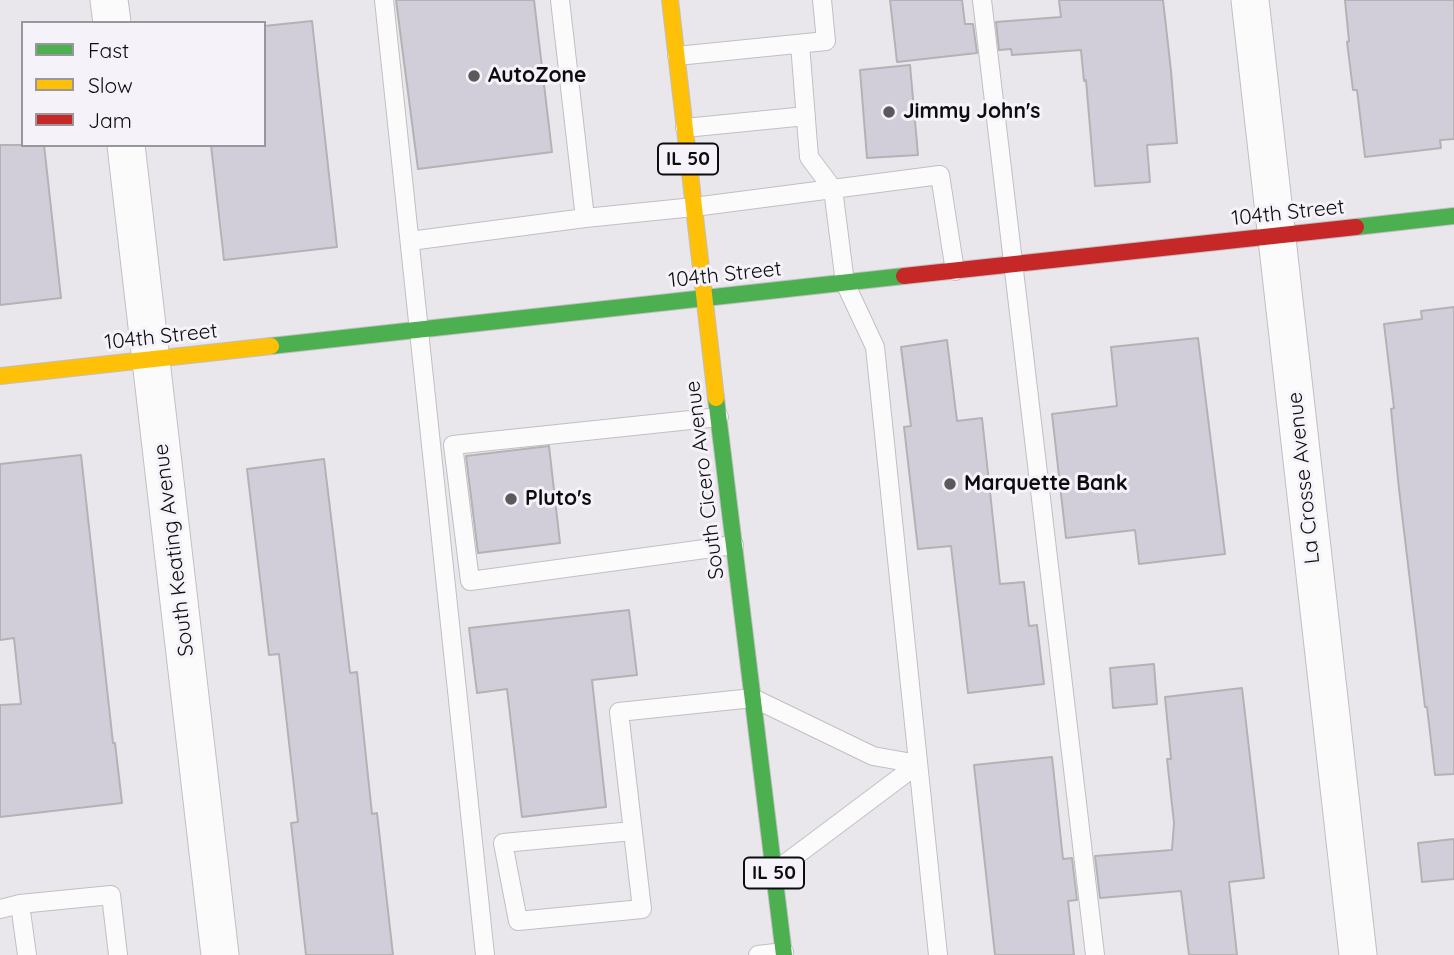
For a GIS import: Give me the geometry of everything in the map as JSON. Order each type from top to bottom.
[{"type":"street","points":[[109,0],[112,21]]},
{"type":"street","name":"South Cicero Avenue","points":[[670,0],[784,954]]},
{"type":"street","name":"La Crosse Avenue","points":[[1250,0],[1358,955]]},
{"type":"street","name":"South Keating Avenue","points":[[127,147],[220,955]]},
{"type":"street","name":"104th Street","points":[[0,376],[1454,216]]},
{"type":"lane","points":[[384,0],[485,955]]},
{"type":"lane","points":[[560,0],[585,218]]},
{"type":"lane","points":[[677,56],[825,41],[822,0]]},
{"type":"lane","points":[[982,0],[1095,955]]},
{"type":"lane","points":[[800,44],[809,158],[833,189],[845,283],[875,347],[938,955]]},
{"type":"lane","points":[[685,128],[806,116]]},
{"type":"lane","points":[[410,240],[694,207],[940,174],[955,271]]},
{"type":"lane","points":[[719,417],[453,445],[454,459],[470,581],[734,545]]},
{"type":"lane","points":[[503,843],[518,921],[642,909],[620,712],[753,698],[873,756],[918,764]]},
{"type":"lane","points":[[774,872],[918,764]]},
{"type":"lane","points":[[473,848],[633,831]]},
{"type":"lane","points":[[0,909],[20,904],[111,895],[118,955]]},
{"type":"lane","points":[[20,904],[27,955]]},
{"type":"lane","points":[[758,955],[784,954]]},
{"type":"building","name":"AutoZone","points":[[396,0],[534,0],[552,152],[418,169]]},
{"type":"building","points":[[890,0],[962,0],[965,24],[973,24],[977,53],[897,62]]},
{"type":"building","points":[[1059,0],[1163,0],[1177,143],[1147,145],[1150,182],[1095,186],[1081,50],[1012,55],[1011,49],[999,50],[996,22],[1061,17]]},
{"type":"building","points":[[1345,0],[1454,0],[1454,139],[1440,140],[1441,148],[1365,157],[1357,90],[1353,90]]},
{"type":"building","points":[[312,21],[337,247],[224,260],[211,147],[266,147],[266,26]]},
{"type":"building","name":"Jimmy John's","points":[[910,65],[918,155],[867,158],[860,70]]},
{"type":"building","points":[[0,145],[44,147],[61,298],[0,305]]},
{"type":"building","points":[[1454,307],[1454,774],[1435,775],[1399,489],[1391,409],[1394,408],[1384,324],[1422,319],[1421,311]]},
{"type":"building","points":[[1198,338],[1225,554],[1139,564],[1135,530],[1066,538],[1052,414],[1117,406],[1111,347]]},
{"type":"building","points":[[947,340],[957,421],[982,418],[1000,584],[1024,582],[1029,626],[1037,625],[1044,684],[968,693],[951,546],[918,549],[904,427],[911,426],[901,347]]},
{"type":"building","name":"Pluto's","points":[[549,446],[560,543],[478,553],[466,456]]},
{"type":"building","points":[[81,455],[122,803],[0,817],[0,705],[21,704],[14,638],[0,640],[0,464]]},
{"type":"building","points":[[324,459],[350,673],[357,672],[372,814],[377,813],[393,955],[306,955],[291,823],[298,822],[279,654],[269,655],[247,469]]},
{"type":"building","points":[[629,610],[637,675],[592,680],[606,807],[522,817],[507,689],[477,693],[469,628]]},
{"type":"building","points":[[1154,664],[1157,704],[1113,708],[1110,668]]},
{"type":"building","points":[[1242,688],[1264,878],[1229,882],[1237,955],[1189,955],[1181,891],[1100,898],[1095,856],[1172,850],[1174,823],[1167,759],[1171,759],[1165,697]]},
{"type":"building","points":[[1052,757],[1063,859],[1072,858],[1077,900],[1068,901],[1074,955],[995,955],[974,765]]},
{"type":"building","points":[[1454,839],[1454,879],[1422,882],[1418,843]]},
{"type":"traffic: fast","points":[[1356,227],[1454,216]]},
{"type":"traffic: fast","points":[[271,346],[904,276]]},
{"type":"traffic: fast","points":[[716,398],[784,955]]},
{"type":"traffic: slow","points":[[670,0],[716,398]]},
{"type":"traffic: slow","points":[[0,376],[271,346]]},
{"type":"traffic: jam","points":[[904,276],[1356,227]]},
{"type":"place","name":"AutoZone","points":[[474,76]]},
{"type":"place","name":"Jimmy John's","points":[[889,112]]},
{"type":"place","name":"Marquette Bank","points":[[950,484]]},
{"type":"place","name":"Pluto's","points":[[511,499]]}]
